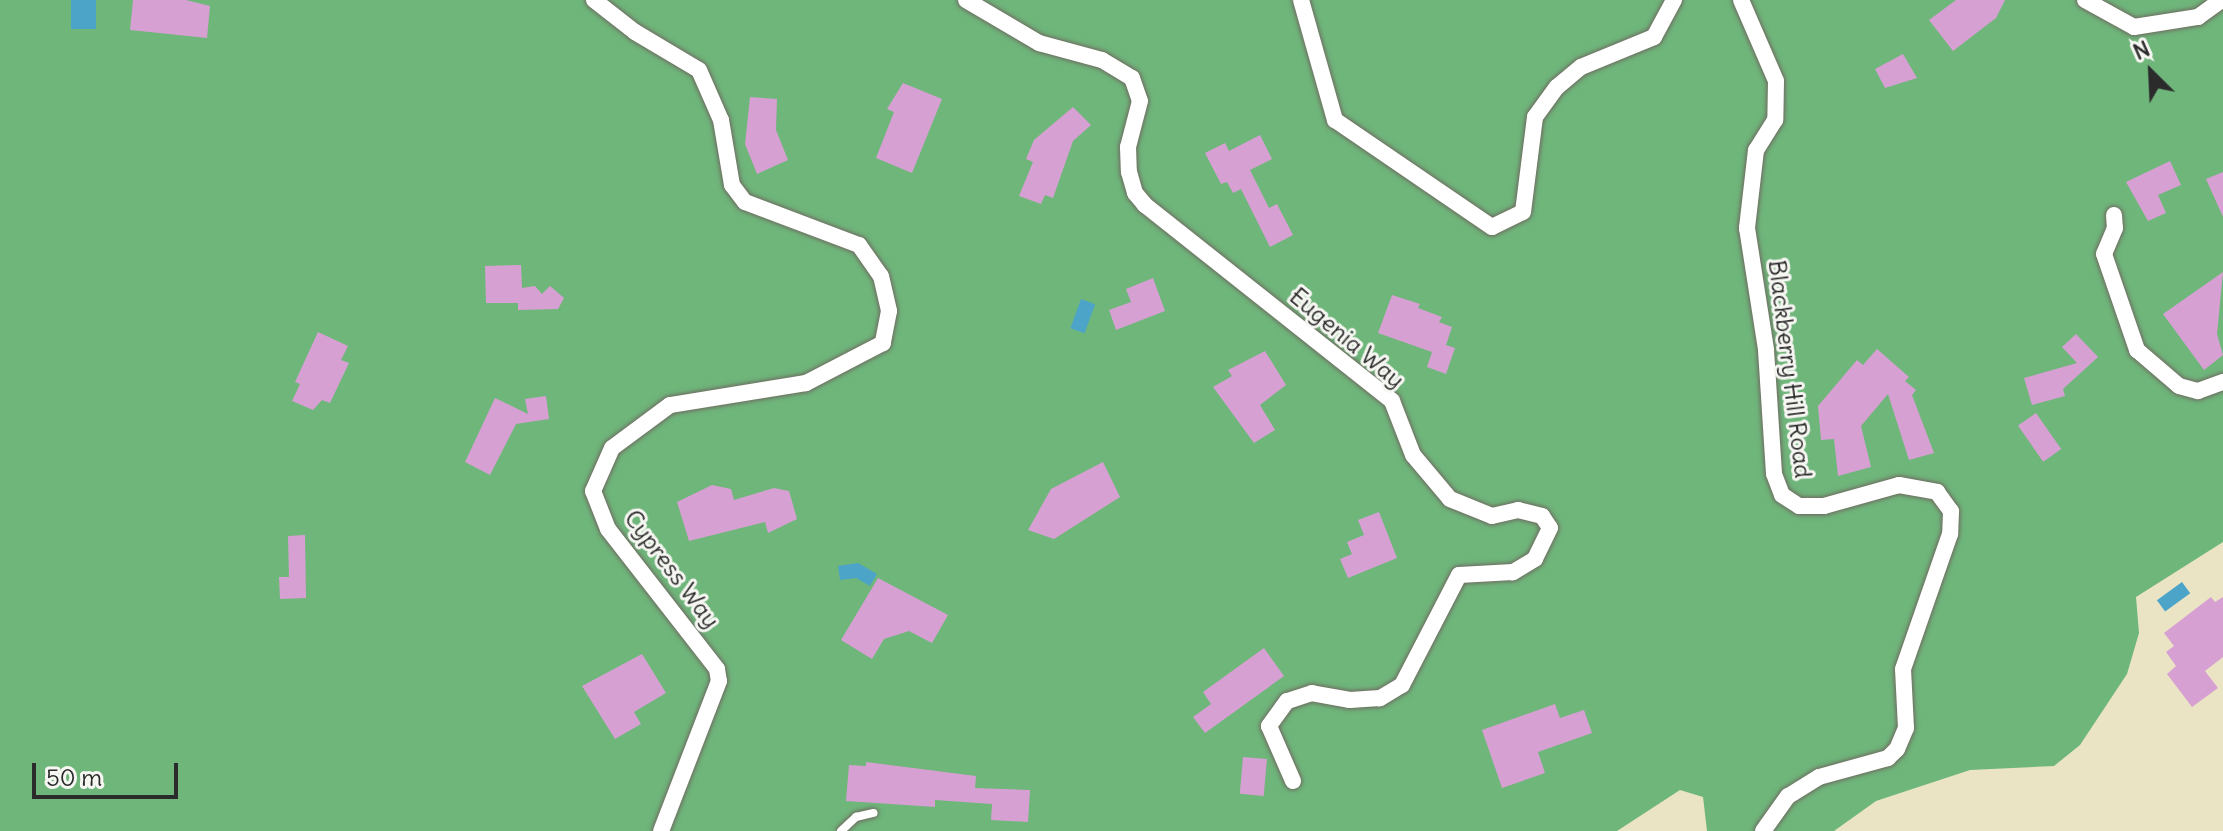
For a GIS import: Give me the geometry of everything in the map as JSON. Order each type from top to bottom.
[{"type":"street","name":"Cypress Way","points":[[594,0],[635,32],[699,70],[721,120],[732,185],[745,202],[859,245],[881,276],[889,311],[883,343],[806,383],[670,405],[612,448],[593,491],[608,529],[717,669],[719,681],[661,831]]},
{"type":"street","name":"Eugenia Way","points":[[966,0],[1039,43],[1102,60],[1132,78],[1140,101],[1128,147],[1129,172],[1135,193],[1145,205],[1392,401],[1413,455],[1450,499],[1492,516],[1518,510],[1542,516],[1550,528],[1535,559],[1513,572],[1459,575],[1402,685],[1380,698],[1350,700],[1312,693],[1287,701],[1269,726],[1293,781]]},
{"type":"street","points":[[1301,0],[1335,120],[1492,227],[1523,212],[1535,117],[1557,87],[1581,67],[1654,37],[1674,0]]},
{"type":"street","name":"Blackberry Hill Road","points":[[1741,0],[1776,81],[1775,120],[1756,150],[1747,228],[1766,350],[1774,474],[1782,495],[1799,506],[1824,506],[1899,485],[1937,492],[1951,511],[1950,534],[1903,669],[1906,728],[1897,749],[1888,758],[1819,777],[1788,796],[1763,831]]},
{"type":"street","points":[[2085,0],[2134,27],[2198,17],[2221,0]]},
{"type":"street","points":[[2114,215],[2115,228],[2104,254],[2137,350],[2179,386],[2198,391],[2223,382]]},
{"type":"lane","points":[[841,831],[856,817],[874,813]]},
{"type":"green space","points":[[0,0],[2223,0],[2223,542],[2136,597],[2139,633],[2127,674],[2080,745],[2054,766],[1970,770],[1876,801],[1834,831],[1707,831],[1703,797],[1680,790],[1617,831],[0,831]]},
{"type":"water","points":[[71,0],[96,0],[96,29],[71,29]]},
{"type":"water","points":[[1081,299],[1095,304],[1084,333],[1070,328]]},
{"type":"water","points":[[858,563],[877,574],[870,586],[856,578],[840,580],[838,566]]},
{"type":"water","points":[[2182,582],[2190,593],[2165,612],[2157,600]]},
{"type":"building","points":[[133,0],[186,0],[210,6],[207,38],[130,30]]},
{"type":"building","points":[[1956,0],[2005,0],[1996,18],[1953,51],[1929,20]]},
{"type":"building","points":[[1903,54],[1917,78],[1885,88],[1875,69]]},
{"type":"building","points":[[903,83],[942,99],[912,173],[876,158],[894,112],[887,109]]},
{"type":"building","points":[[750,97],[777,99],[776,130],[788,160],[757,174],[745,144]]},
{"type":"building","points":[[1073,107],[1091,125],[1073,141],[1053,198],[1045,195],[1041,204],[1019,196],[1033,162],[1026,159],[1034,140]]},
{"type":"building","points":[[1260,135],[1272,159],[1250,170],[1269,208],[1277,204],[1293,235],[1270,247],[1241,189],[1233,193],[1227,182],[1221,184],[1205,153],[1225,143],[1229,151]]},
{"type":"building","points":[[2170,161],[2181,185],[2158,195],[2166,213],[2148,221],[2126,182]]},
{"type":"building","points":[[2223,172],[2223,217],[2206,179]]},
{"type":"building","points":[[521,265],[522,288],[535,286],[542,294],[550,286],[564,298],[558,309],[518,310],[518,303],[486,303],[485,266]]},
{"type":"building","points":[[2223,272],[2217,334],[2223,355],[2204,370],[2163,314]]},
{"type":"building","points":[[1153,278],[1165,311],[1116,330],[1109,310],[1131,302],[1126,289]]},
{"type":"building","points":[[1392,295],[1420,304],[1418,308],[1442,317],[1439,322],[1452,327],[1446,345],[1455,348],[1446,374],[1427,367],[1432,352],[1378,333]]},
{"type":"building","points":[[318,332],[348,346],[341,360],[349,363],[330,403],[322,400],[313,410],[292,401],[300,384],[295,382]]},
{"type":"building","points":[[2076,334],[2098,357],[2063,389],[2065,396],[2032,405],[2024,378],[2077,363],[2062,347]]},
{"type":"building","points":[[1877,349],[1909,377],[1905,381],[1916,390],[1912,395],[1934,453],[1909,460],[1888,394],[1861,426],[1871,467],[1838,476],[1834,439],[1821,440],[1818,406],[1857,360],[1863,365]]},
{"type":"building","points":[[1265,351],[1286,385],[1260,405],[1275,430],[1254,443],[1213,387],[1232,376],[1228,370]]},
{"type":"building","points":[[546,396],[549,419],[516,424],[490,475],[465,462],[495,398],[528,414],[525,399]]},
{"type":"building","points":[[2036,413],[2061,449],[2043,462],[2018,426]]},
{"type":"building","points":[[1103,462],[1120,497],[1054,539],[1028,530],[1051,489]]},
{"type":"building","points":[[712,485],[731,489],[734,500],[774,488],[789,491],[797,519],[768,533],[765,522],[689,541],[677,502]]},
{"type":"building","points":[[1379,512],[1397,558],[1348,578],[1340,559],[1352,554],[1347,542],[1364,535],[1358,520]]},
{"type":"building","points":[[305,535],[306,598],[280,599],[279,577],[289,577],[288,536]]},
{"type":"building","points":[[878,578],[948,615],[932,643],[909,631],[884,639],[872,659],[841,640]]},
{"type":"building","points":[[2211,597],[2215,602],[2223,597],[2223,657],[2205,671],[2218,688],[2192,707],[2167,674],[2176,666],[2166,652],[2174,646],[2164,633]]},
{"type":"building","points":[[1264,648],[1284,676],[1205,733],[1193,717],[1211,704],[1203,692]]},
{"type":"building","points":[[642,654],[666,693],[634,712],[641,724],[615,739],[582,686]]},
{"type":"building","points":[[1555,704],[1560,718],[1584,710],[1592,733],[1538,752],[1545,773],[1502,788],[1482,730]]},
{"type":"building","points":[[1243,757],[1267,759],[1264,796],[1240,794]]},
{"type":"building","points":[[866,762],[976,776],[975,788],[1030,790],[1028,822],[991,820],[992,804],[935,800],[935,807],[846,801],[849,765],[866,766]]}]
